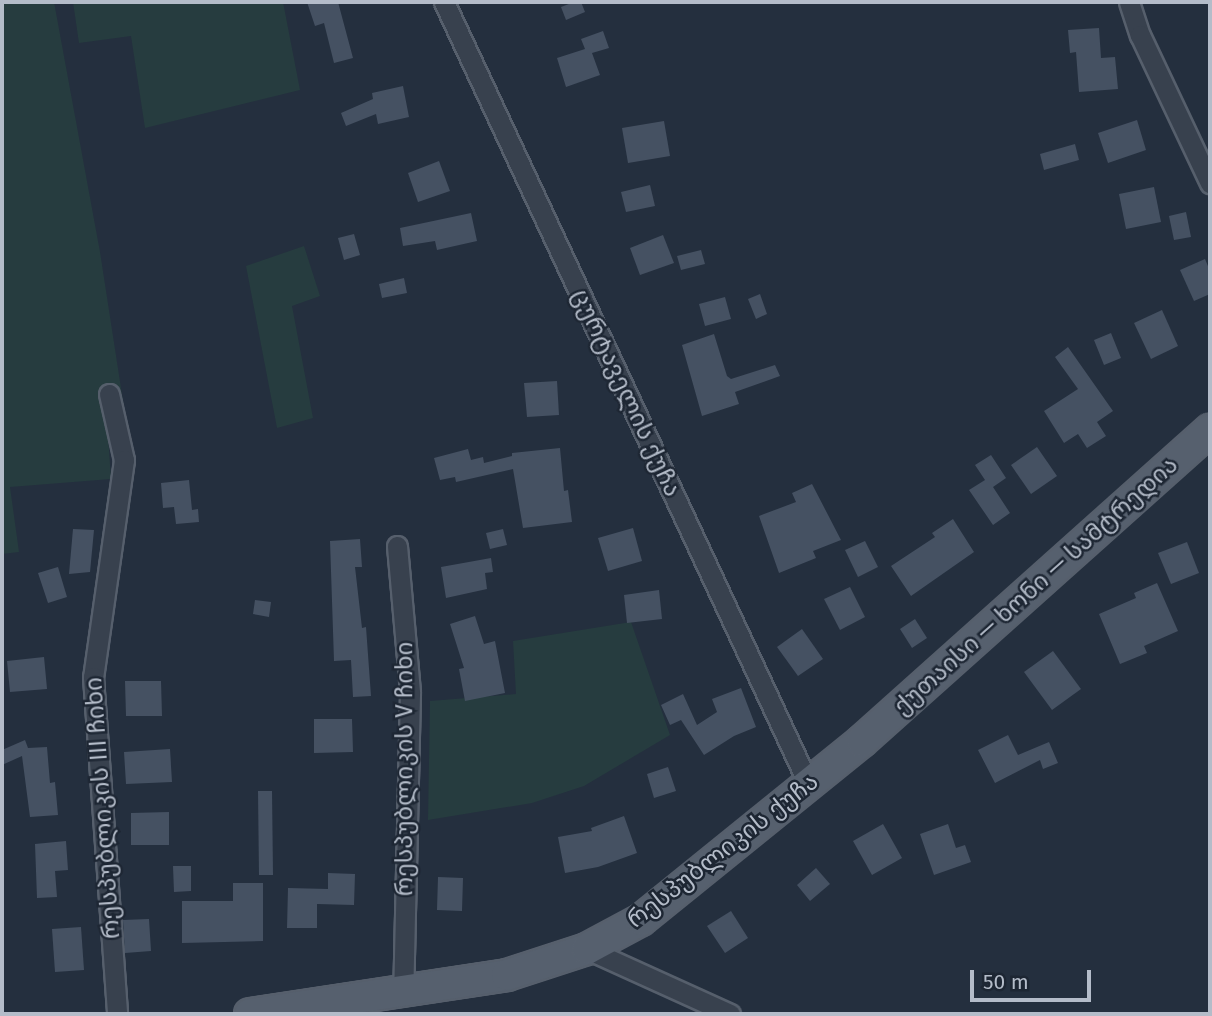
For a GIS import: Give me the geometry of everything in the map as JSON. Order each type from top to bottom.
[{"type":"main road","name":"ქუთაისი — ხონი — სამტრედია","points":[[862,741],[1210,430]]},
{"type":"main road","name":"რესპუბლიკის ქუჩა","points":[[250,1014],[507,975],[587,949],[641,920],[862,741]]},
{"type":"street","name":"ცურტაველის ქუჩა","points":[[444,2],[809,785]]},
{"type":"street","points":[[1129,2],[1140,35],[1210,183]]},
{"type":"street","name":"რესპუბლიკის III ჩიხი","points":[[109,394],[124,460],[93,677],[117,1014]]},
{"type":"street","name":"რესპუბლიკის V ჩიხი","points":[[397,546],[410,693],[403,992]]},
{"type":"street","points":[[587,949],[730,1014]]},
{"type":"green space","points":[[2,2],[54,2],[100,252],[127,427],[108,435],[111,479],[10,487],[19,552],[2,554]]},
{"type":"green space","points":[[73,2],[283,2],[300,90],[145,128],[131,36],[79,43]]},
{"type":"green space","points":[[304,246],[320,296],[292,306],[313,418],[277,428],[246,266]]},
{"type":"green space","points":[[631,622],[670,735],[584,786],[532,803],[428,820],[430,701],[516,694],[513,641]]},
{"type":"building","points":[[307,2],[338,2],[353,58],[334,63],[324,23],[315,26]]},
{"type":"building","points":[[581,2],[585,12],[566,20],[561,7]]},
{"type":"building","points":[[1099,28],[1101,58],[1115,57],[1118,89],[1079,92],[1076,52],[1070,53],[1068,30]]},
{"type":"building","points":[[603,31],[609,48],[592,53],[600,75],[566,87],[557,58],[585,49],[581,39]]},
{"type":"building","points":[[403,86],[409,117],[378,124],[376,114],[346,126],[341,113],[373,99],[372,93]]},
{"type":"building","points":[[1137,120],[1146,150],[1108,163],[1098,133]]},
{"type":"building","points":[[664,121],[670,156],[628,163],[622,128]]},
{"type":"building","points":[[1075,144],[1079,160],[1044,170],[1040,154]]},
{"type":"building","points":[[439,161],[450,191],[418,202],[408,173]]},
{"type":"building","points":[[650,185],[655,206],[626,212],[621,192]]},
{"type":"building","points":[[1154,187],[1161,222],[1126,229],[1119,194]]},
{"type":"building","points":[[1186,212],[1191,237],[1174,240],[1169,216]]},
{"type":"building","points":[[471,213],[477,241],[437,250],[435,241],[403,246],[400,228]]},
{"type":"building","points":[[354,234],[360,255],[344,260],[338,238]]},
{"type":"building","points":[[663,235],[674,263],[640,275],[630,248]]},
{"type":"building","points":[[701,250],[705,264],[681,270],[677,256]]},
{"type":"building","points":[[1205,259],[1210,271],[1210,294],[1194,301],[1180,270]]},
{"type":"building","points":[[404,278],[407,293],[382,298],[379,284]]},
{"type":"building","points":[[760,294],[767,314],[756,319],[748,299]]},
{"type":"building","points":[[725,297],[731,319],[705,326],[699,304]]},
{"type":"building","points":[[1162,310],[1178,346],[1151,359],[1134,323]]},
{"type":"building","points":[[1111,333],[1121,358],[1104,365],[1094,340]]},
{"type":"building","points":[[714,334],[727,376],[731,379],[775,365],[780,376],[735,392],[739,404],[702,416],[682,345]]},
{"type":"building","points":[[1068,347],[1113,411],[1097,422],[1106,436],[1087,448],[1078,434],[1064,443],[1044,411],[1078,389],[1055,357]]},
{"type":"building","points":[[557,381],[559,415],[527,417],[524,383]]},
{"type":"building","points":[[1037,447],[1057,476],[1031,494],[1011,465]]},
{"type":"building","points":[[560,448],[564,491],[568,490],[572,522],[523,528],[513,469],[456,482],[455,477],[440,480],[434,458],[468,449],[471,460],[483,457],[484,463],[512,456],[512,453]]},
{"type":"building","points":[[991,455],[1006,478],[993,487],[1010,513],[993,525],[969,490],[985,480],[975,465]]},
{"type":"building","points":[[189,480],[192,510],[198,509],[199,522],[176,524],[174,507],[163,508],[161,483]]},
{"type":"building","points":[[812,484],[841,540],[813,551],[816,558],[779,573],[759,516],[796,502],[792,493]]},
{"type":"building","points":[[953,519],[974,552],[911,596],[891,566],[935,537],[932,533]]},
{"type":"building","points":[[633,528],[642,561],[608,571],[598,538]]},
{"type":"building","points":[[73,529],[94,530],[90,572],[69,574]]},
{"type":"building","points":[[503,529],[507,545],[490,549],[486,533]]},
{"type":"building","points":[[360,539],[362,567],[355,567],[362,628],[366,627],[371,696],[353,697],[351,660],[334,661],[330,541]]},
{"type":"building","points":[[865,541],[878,567],[858,577],[845,550]]},
{"type":"building","points":[[1187,542],[1199,573],[1171,584],[1158,553]]},
{"type":"building","points":[[491,558],[493,572],[485,573],[487,589],[446,598],[441,567]]},
{"type":"building","points":[[58,567],[67,597],[48,603],[38,573]]},
{"type":"building","points":[[1157,583],[1178,631],[1144,646],[1147,653],[1120,664],[1099,614],[1136,598],[1134,593]]},
{"type":"building","points":[[850,587],[865,617],[840,630],[824,599]]},
{"type":"building","points":[[659,590],[662,619],[627,623],[624,595]]},
{"type":"building","points":[[255,600],[271,602],[269,617],[253,614]]},
{"type":"building","points":[[475,616],[484,644],[495,641],[505,693],[465,701],[459,669],[464,668],[450,624]]},
{"type":"building","points":[[915,619],[927,638],[912,648],[900,629]]},
{"type":"building","points":[[802,629],[823,659],[798,676],[777,647]]},
{"type":"building","points":[[1053,651],[1081,689],[1052,710],[1024,672]]},
{"type":"building","points":[[44,657],[47,689],[10,692],[7,661]]},
{"type":"building","points":[[125,681],[161,681],[162,716],[126,716]]},
{"type":"building","points":[[741,688],[756,727],[734,736],[704,755],[681,720],[670,725],[661,705],[683,694],[697,725],[717,712],[712,699]]},
{"type":"building","points":[[314,719],[352,719],[353,752],[314,753]]},
{"type":"building","points":[[1008,735],[1018,755],[1049,742],[1058,763],[1043,769],[1040,760],[995,783],[978,750]]},
{"type":"building","points":[[25,740],[28,748],[47,747],[50,783],[55,782],[58,815],[30,817],[22,756],[2,765],[2,750]]},
{"type":"building","points":[[170,749],[172,782],[126,784],[124,752]]},
{"type":"building","points":[[668,767],[676,791],[654,798],[647,774]]},
{"type":"building","points":[[258,791],[272,791],[273,875],[259,875]]},
{"type":"building","points":[[169,812],[169,845],[131,845],[131,813]]},
{"type":"building","points":[[624,816],[637,853],[598,867],[565,873],[558,837],[592,831],[591,828]]},
{"type":"building","points":[[883,824],[902,858],[872,875],[853,841]]},
{"type":"building","points":[[948,824],[956,848],[965,845],[971,862],[934,875],[920,834]]},
{"type":"building","points":[[66,841],[68,870],[55,871],[57,897],[37,898],[35,844]]},
{"type":"building","points":[[173,866],[191,866],[191,891],[174,892]]},
{"type":"building","points":[[816,868],[830,884],[810,901],[797,885]]},
{"type":"building","points":[[328,873],[355,874],[354,905],[317,904],[317,928],[287,928],[288,888],[328,889]]},
{"type":"building","points":[[438,877],[463,878],[462,911],[437,910]]},
{"type":"building","points":[[233,883],[263,883],[263,941],[182,943],[182,901],[233,901]]},
{"type":"building","points":[[731,911],[748,938],[725,953],[707,926]]},
{"type":"building","points":[[149,919],[151,951],[125,953],[123,920]]},
{"type":"building","points":[[81,927],[84,970],[55,972],[52,929]]}]
